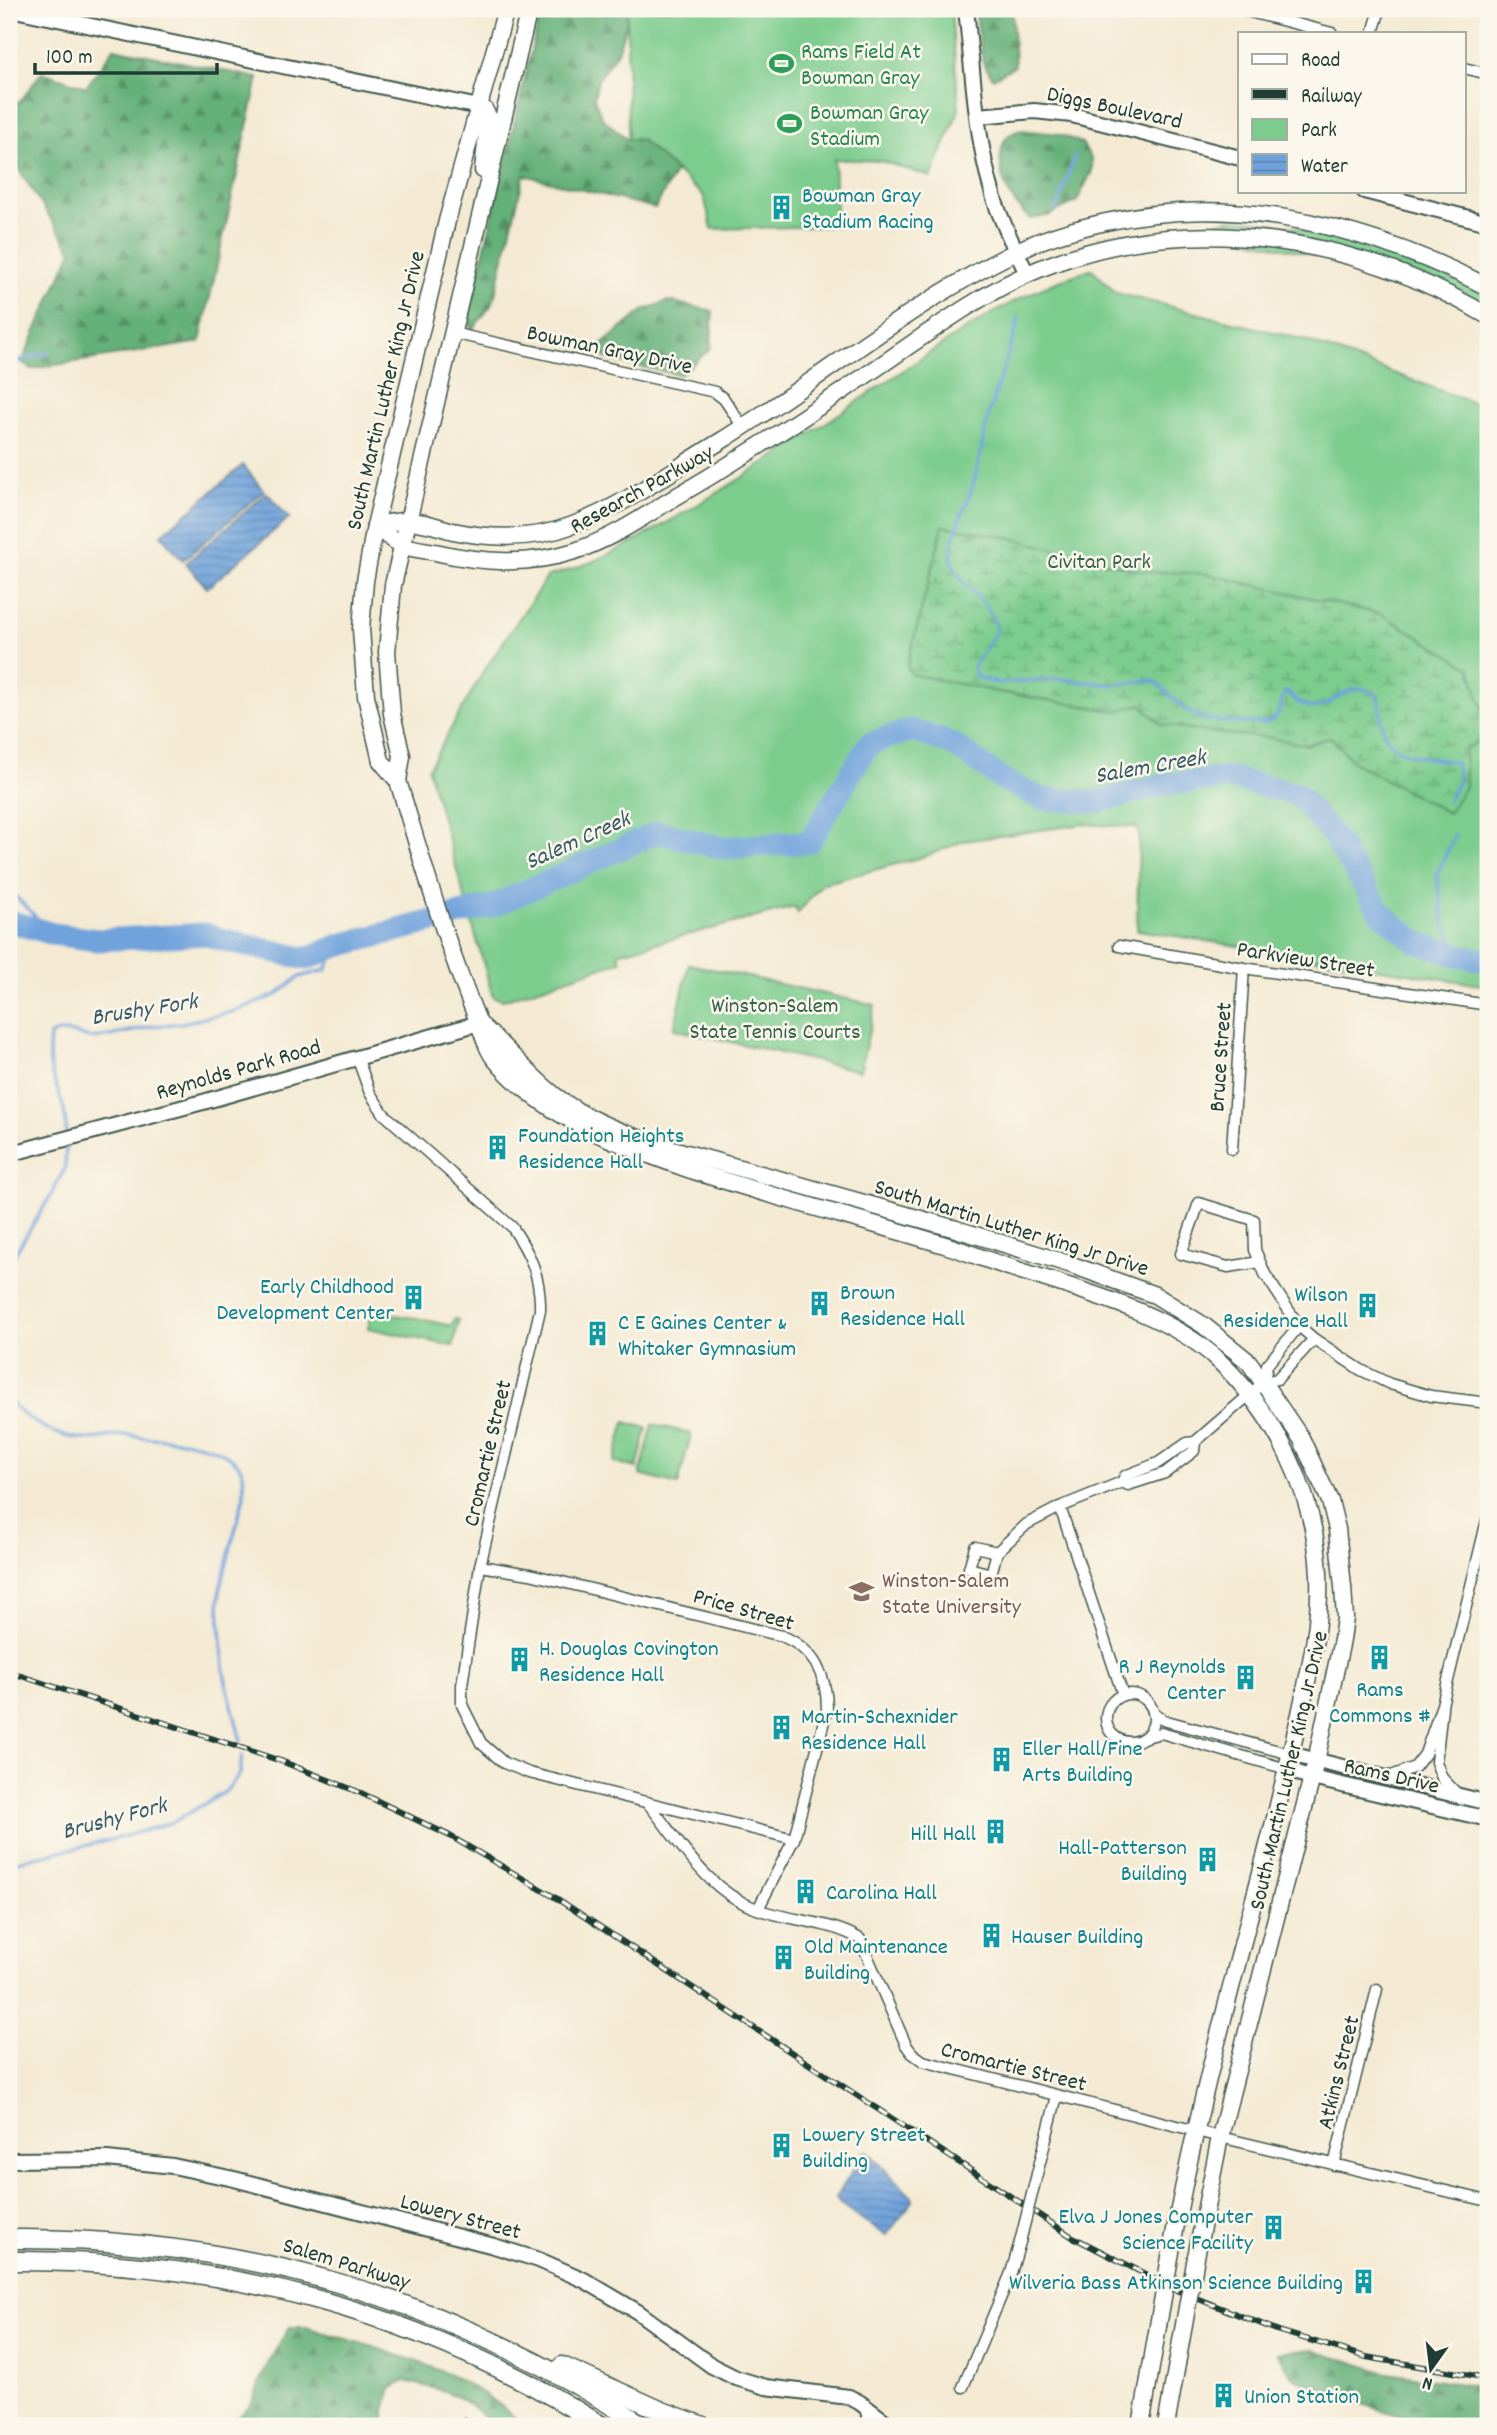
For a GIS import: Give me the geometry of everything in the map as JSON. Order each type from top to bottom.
[{"type":"highway","name":"Salem Parkway","points":[[9,2239],[84,2239],[207,2252],[262,2262],[383,2296],[477,2333],[557,2374],[644,2426]]},
{"type":"highway","name":"Salem Parkway","points":[[9,2261],[127,2264],[258,2284],[386,2320],[426,2336],[508,2373],[602,2426]]},
{"type":"highway","points":[[477,2333],[578,2372],[662,2411],[703,2426]]},
{"type":"highway","points":[[508,2373],[579,2426]]},
{"type":"main road","name":"South Martin Luther King Jr Drive","points":[[506,9],[447,221],[375,526],[361,629],[370,717],[381,761],[398,781],[453,960],[490,1055],[524,1087],[563,1115],[599,1136],[713,1177],[952,1247],[1088,1292],[1137,1311],[1183,1335],[1216,1357],[1267,1418],[1290,1460],[1312,1524],[1318,1556],[1319,1602],[1316,1634],[1289,1762],[1196,2131],[1172,2246],[1141,2426]]},
{"type":"main road","name":"South Martin Luther King Jr Drive","points":[[398,781],[402,756],[389,693],[389,608],[401,545],[529,9]]},
{"type":"main road","points":[[479,107],[484,109],[489,118],[485,136],[479,219]]},
{"type":"main road","name":"Research Parkway","points":[[375,526],[407,520],[492,537],[525,536],[555,531],[604,511],[743,427],[955,284],[1017,251],[1083,227],[1141,215],[1188,211],[1258,213],[1292,218],[1361,234],[1426,257],[1488,287]]},
{"type":"main road","name":"Research Parkway","points":[[375,526],[401,545],[473,560],[508,562],[545,558],[587,546],[616,533],[712,476],[813,412],[968,306],[1027,274],[1090,251],[1155,238],[1221,235],[1321,249],[1385,268],[1447,294],[1488,316]]},
{"type":"main road","name":"South Martin Luther King Jr Drive","points":[[479,1023],[556,1097],[599,1122],[658,1145],[956,1229],[1072,1265],[1155,1295],[1203,1325],[1249,1362],[1301,1438],[1330,1501],[1337,1530],[1345,1618],[1337,1672],[1312,1778],[1220,2137],[1166,2426]]},
{"type":"street","points":[[10,9],[479,107]]},
{"type":"street","points":[[966,9],[984,157],[994,197],[1027,274]]},
{"type":"street","points":[[1238,9],[1328,32]]},
{"type":"street","points":[[1373,32],[1380,9]]},
{"type":"street","points":[[1466,68],[1488,74]]},
{"type":"street","name":"Diggs Boulevard","points":[[978,116],[1019,111],[1061,114],[1238,158]]},
{"type":"street","points":[[1368,192],[1488,223]]},
{"type":"street","name":"Bowman Gray Drive","points":[[452,333],[709,390],[724,399],[743,427]]},
{"type":"street","name":"Parkview Street","points":[[1119,946],[1488,1005]]},
{"type":"street","name":"Bruce Street","points":[[1232,1149],[1244,968]]},
{"type":"street","name":"Reynolds Park Road","points":[[9,1154],[479,1023]]},
{"type":"street","name":"Cromartie Street","points":[[357,1057],[370,1093],[384,1114],[512,1227],[525,1245],[538,1279],[540,1310],[480,1566],[462,1685],[462,1705],[481,1743],[504,1763],[529,1773],[794,1839]]},
{"type":"street","points":[[1260,1262],[1228,1268],[1181,1254],[1199,1203],[1254,1220],[1255,1250],[1260,1262],[1265,1274],[1298,1326],[1314,1339],[1361,1370],[1390,1384],[1431,1396],[1488,1403]]},
{"type":"street","points":[[1264,1382],[1267,1365],[1298,1326]]},
{"type":"street","points":[[997,1552],[1027,1524],[1060,1507],[1122,1482],[1125,1476],[1158,1463],[1186,1443],[1195,1442],[1264,1382],[1277,1379],[1314,1339]]},
{"type":"street","points":[[1122,1482],[1128,1485],[1165,1473],[1194,1451],[1195,1442]]},
{"type":"street","points":[[1143,1469],[1150,1479]]},
{"type":"street","points":[[1060,1507],[1123,1695]]},
{"type":"street","points":[[1385,1779],[1408,1771],[1419,1763],[1425,1754],[1442,1705],[1488,1516]]},
{"type":"street","name":"Price Street","points":[[480,1566],[522,1573],[707,1616],[793,1640],[815,1660],[826,1689],[827,1709],[794,1839],[758,1909]]},
{"type":"street","points":[[1123,1695],[1141,1697],[1163,1720],[1289,1762],[1161,1733],[1136,1741],[1125,1741],[1115,1736],[1108,1727],[1106,1715],[1114,1700],[1123,1695]]},
{"type":"street","points":[[1442,1705],[1436,1765],[1442,1778],[1460,1796]]},
{"type":"street","points":[[1143,1738],[1152,1727],[1153,1712]]},
{"type":"street","name":"Rams Drive","points":[[1289,1762],[1316,1761],[1488,1803]]},
{"type":"street","name":"Rams Drive","points":[[1289,1762],[1312,1778],[1488,1819]]},
{"type":"street","name":"Cromartie Street","points":[[647,1802],[711,1881],[726,1894],[758,1909],[860,1939],[905,2045],[918,2059],[1220,2137],[1488,2201]]},
{"type":"street","name":"Atkins Street","points":[[1334,2165],[1377,1989]]},
{"type":"street","points":[[962,2387],[1011,2273],[1057,2096]]},
{"type":"street","name":"Lowery Street","points":[[9,2160],[107,2159],[173,2166],[494,2246],[540,2260],[584,2280],[638,2312],[712,2366],[736,2378],[785,2390],[840,2395],[859,2402],[891,2426]]},
{"type":"street","points":[[868,2409],[871,2426]]},
{"type":"green space","name":"Bowman Gray Stadium","points":[[582,9],[951,9],[959,110],[931,177],[881,161],[834,159],[837,226],[712,229],[704,196],[641,140],[628,139],[627,11]]},
{"type":"green space","points":[[975,9],[1012,9],[1015,66],[993,78],[983,63]]},
{"type":"green space","points":[[627,10],[627,22],[618,50],[598,80],[594,98],[602,118],[627,139],[641,140],[676,171],[655,208],[524,175],[493,303],[472,330],[467,323],[538,22],[582,11]]},
{"type":"green space","points":[[114,48],[258,78],[200,342],[31,369],[22,362],[72,251],[19,170],[9,161],[9,99],[19,103],[42,72],[86,87]]},
{"type":"green space","points":[[1020,130],[1058,134],[1082,143],[1092,160],[1092,171],[1077,201],[1048,216],[1030,219],[1017,205],[1007,190],[1001,164],[1005,140],[1010,134]]},
{"type":"green space","points":[[1228,220],[1304,229],[1385,251],[1438,272],[1488,297],[1488,309],[1432,281],[1203,230],[1203,225]]},
{"type":"green space","name":"Civitan Park","points":[[1092,269],[1116,293],[1301,339],[1488,408],[1488,986],[1137,930],[1139,834],[1136,827],[1084,824],[964,841],[926,856],[822,884],[798,913],[795,907],[618,953],[621,961],[503,1000],[493,997],[428,769],[483,672],[548,576],[603,557],[654,530],[760,466],[981,320],[1063,279]]},
{"type":"green space","points":[[668,301],[713,311],[711,348],[680,375],[604,357],[599,347],[644,310]]},
{"type":"green space","points":[[943,526],[1007,537],[1141,571],[1206,574],[1381,614],[1470,668],[1484,714],[1486,737],[1465,749],[1465,787],[1448,813],[1353,762],[1331,737],[1306,745],[1266,737],[1213,733],[1161,724],[1141,704],[1116,711],[1004,693],[911,674],[907,666]]},
{"type":"green space","name":"Winston-Salem State Tennis Courts","points":[[689,964],[875,1005],[860,1071],[674,1029]]},
{"type":"green space","points":[[371,1312],[452,1326],[454,1319],[459,1320],[453,1346],[368,1328]]},
{"type":"green space","points":[[625,1422],[647,1428],[637,1468],[614,1462]]},
{"type":"green space","points":[[653,1424],[691,1434],[678,1485],[640,1475]]},
{"type":"green space","points":[[289,2327],[306,2327],[422,2363],[476,2389],[501,2406],[523,2426],[493,2426],[472,2406],[448,2392],[405,2381],[391,2389],[385,2410],[385,2426],[229,2426],[251,2405],[267,2366]]},
{"type":"green space","points":[[1312,2349],[1387,2373],[1488,2388],[1488,2426],[1431,2426],[1357,2402],[1294,2378],[1278,2353]]},
{"type":"water","points":[[243,465],[264,491],[183,560],[161,535]]},
{"type":"water","points":[[267,493],[289,518],[207,588],[186,563]]},
{"type":"water","points":[[867,2151],[913,2201],[886,2236],[839,2203],[836,2198]]},
{"type":"waterway","points":[[1056,210],[1075,156]]},
{"type":"waterway","points":[[1019,318],[990,410],[975,478],[951,552],[955,570],[989,610],[997,631],[973,667],[976,677],[998,683],[1058,679],[1115,685],[1149,680],[1156,682],[1187,711],[1206,719],[1238,723],[1265,723],[1273,720],[1279,712],[1284,693],[1287,692],[1301,704],[1314,707],[1324,705],[1354,689],[1365,689],[1378,697],[1383,730],[1394,746],[1424,758],[1455,762],[1459,780],[1448,801]]},
{"type":"waterway","points":[[9,363],[48,353]]},
{"type":"waterway","name":"Salem Creek","points":[[9,921],[53,934],[97,940],[206,934],[307,959],[337,946],[495,905],[658,832],[723,848],[809,842],[869,744],[911,730],[952,744],[1003,780],[1042,799],[1098,802],[1166,784],[1230,778],[1297,794],[1333,836],[1382,914],[1416,942],[1488,961]]},
{"type":"waterway","points":[[1455,835],[1437,874],[1444,924],[1458,955]]},
{"type":"waterway","points":[[9,890],[53,934]]},
{"type":"waterway","name":"Brushy Fork","points":[[66,1133],[64,1110],[50,1064],[50,1035],[59,1032],[89,1038],[110,1036],[235,1011],[276,995],[299,977],[326,970],[337,946]]},
{"type":"waterway","name":"Brushy Fork","points":[[9,1263],[65,1168],[66,1144]]},
{"type":"waterway","name":"Brushy Fork","points":[[9,1400],[33,1421],[73,1438],[125,1435],[186,1442],[221,1452],[238,1464],[243,1475],[244,1495],[220,1590],[219,1608],[225,1678],[241,1741]]},
{"type":"waterway","name":"Brushy Fork","points":[[9,1863],[119,1838],[173,1822],[225,1792],[240,1774],[242,1756]]},
{"type":"railway","points":[[9,1672],[281,1761],[361,1793],[450,1836],[556,1898],[1071,2236],[1176,2290],[1279,2331],[1366,2357],[1488,2378]]},
{"type":"place","name":"Rams Field At Bowman Gray","points":[[781,63]]},
{"type":"place","name":"Bowman Gray Stadium","points":[[790,124]]},
{"type":"place","name":"Bowman Gray Stadium Racing","points":[[782,207]]},
{"type":"place","name":"Foundation Heights Residence Hall","points":[[498,1147]]},
{"type":"place","name":"Early Childhood Development Center","points":[[414,1298]]},
{"type":"place","name":"Brown Residence Hall","points":[[820,1304]]},
{"type":"place","name":"Wilson Residence Hall","points":[[1368,1306]]},
{"type":"place","name":"C E Gaines Center & Whitaker Gymnasium","points":[[598,1334]]},
{"type":"place","name":"Winston-Salem State University","points":[[862,1592]]},
{"type":"place","name":"Rams Commons #","points":[[1380,1658]]},
{"type":"place","name":"H. Douglas Covington Residence Hall","points":[[519,1660]]},
{"type":"place","name":"R J Reynolds Center","points":[[1246,1678]]},
{"type":"place","name":"Martin-Schexnider Residence Hall","points":[[781,1728]]},
{"type":"place","name":"Eller Hall/Fine Arts Building","points":[[1002,1760]]},
{"type":"place","name":"Hill Hall","points":[[996,1832]]},
{"type":"place","name":"Hall-Patterson Building","points":[[1207,1859]]},
{"type":"place","name":"Carolina Hall","points":[[806,1891]]},
{"type":"place","name":"Hauser Building","points":[[991,1935]]},
{"type":"place","name":"Old Maintenance Building","points":[[784,1958]]},
{"type":"place","name":"Lowery Street Building","points":[[782,2146]]},
{"type":"place","name":"Elva J Jones Computer Science Facility","points":[[1273,2228]]},
{"type":"place","name":"Wilveria Bass Atkinson Science Building","points":[[1363,2281]]},
{"type":"place","name":"Union Station","points":[[1224,2395]]}]
